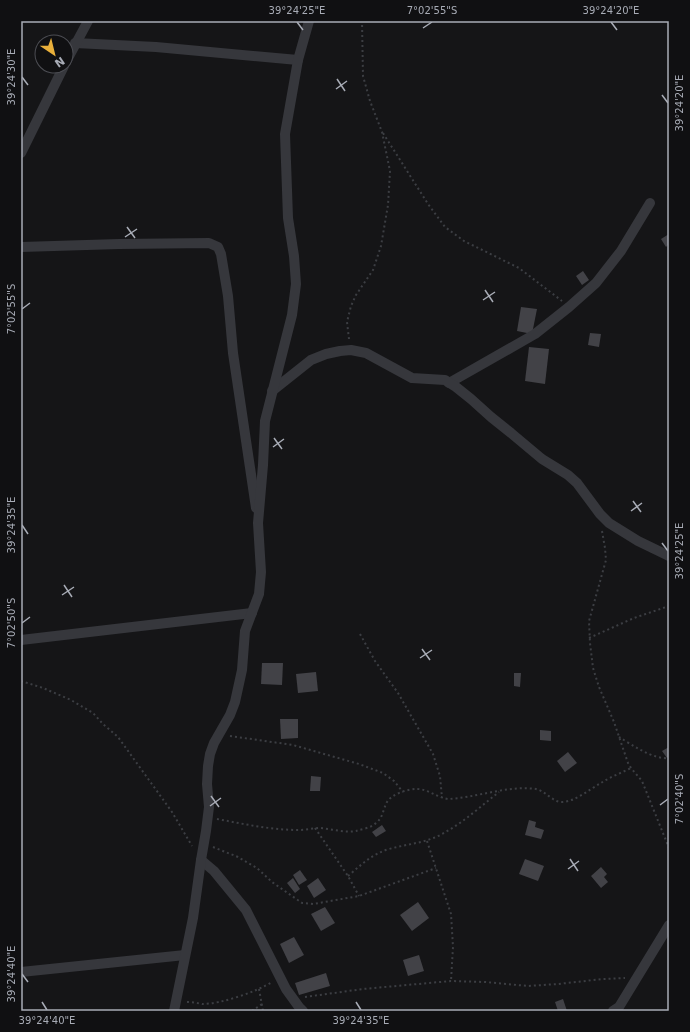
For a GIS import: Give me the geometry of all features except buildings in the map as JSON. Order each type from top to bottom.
[{"type":"street","points":[[88,21],[75,43],[156,47],[298,60]]},
{"type":"street","points":[[258,524],[265,421],[292,315],[295,297],[294,256],[288,218],[285,134],[298,60],[309,21]]},
{"type":"street","points":[[21,153],[60,74]]},
{"type":"street","points":[[449,383],[535,334],[596,283],[621,251],[650,204]]},
{"type":"street","points":[[21,248],[118,244],[209,243],[218,247],[221,254],[228,296],[233,353],[258,524],[261,572],[259,594],[245,631],[242,670],[236,702],[210,754],[207,784],[209,807],[208,818],[193,918],[174,1011]]},
{"type":"street","points":[[272,391],[311,360],[326,354],[351,350],[366,353],[412,378],[445,380],[471,399],[542,459],[568,475],[577,483],[600,514],[609,523],[638,541],[669,556]]},
{"type":"street","points":[[21,640],[252,613]]},
{"type":"street","points":[[201,859],[214,871],[246,910],[280,977],[298,1008],[303,1011]]},
{"type":"street","points":[[614,1011],[619,1007],[669,924]]},
{"type":"street","points":[[21,972],[185,955]]},
{"type":"path","points":[[351,350],[348,336],[348,322],[351,306],[356,295],[373,270],[381,246],[388,205],[390,172],[382,132],[370,102],[363,76],[362,21]]},
{"type":"path","points":[[382,132],[428,204],[445,227],[464,242],[519,268],[569,307]]},
{"type":"path","points":[[600,514],[600,522],[606,548],[606,560],[589,620],[589,638],[593,668],[631,768],[642,780],[669,848]]},
{"type":"path","points":[[589,638],[634,618],[669,606]]},
{"type":"path","points":[[360,634],[375,661],[398,693],[433,754],[440,776],[442,798]]},
{"type":"path","points":[[21,681],[43,688],[71,700],[93,713],[102,724],[118,737],[172,812],[201,859]]},
{"type":"path","points":[[219,735],[293,745],[359,764],[383,773],[394,781],[403,792]]},
{"type":"path","points":[[619,736],[659,758],[669,758]]},
{"type":"path","points":[[208,818],[268,828],[299,830],[315,828],[354,831],[376,824],[388,801],[393,796],[411,789],[424,789],[442,798],[456,798],[500,791],[536,789],[544,792],[557,801],[562,802],[583,794],[602,782],[631,768]]},
{"type":"path","points":[[348,876],[364,861],[388,849],[427,841],[442,835],[500,791]]},
{"type":"path","points":[[315,828],[348,876],[359,896]]},
{"type":"path","points":[[427,841],[451,914],[453,947],[451,981]]},
{"type":"path","points":[[204,844],[238,857],[257,868],[272,882],[302,903],[312,904],[359,896],[436,868]]},
{"type":"path","points":[[176,1000],[203,1004],[216,1002],[259,988],[280,977]]},
{"type":"path","points":[[293,999],[363,989],[451,981],[485,982],[528,986],[603,979],[636,978]]},
{"type":"path","points":[[259,988],[264,1011]]},
{"type":"path","points":[[252,1011],[262,1004]]}]
